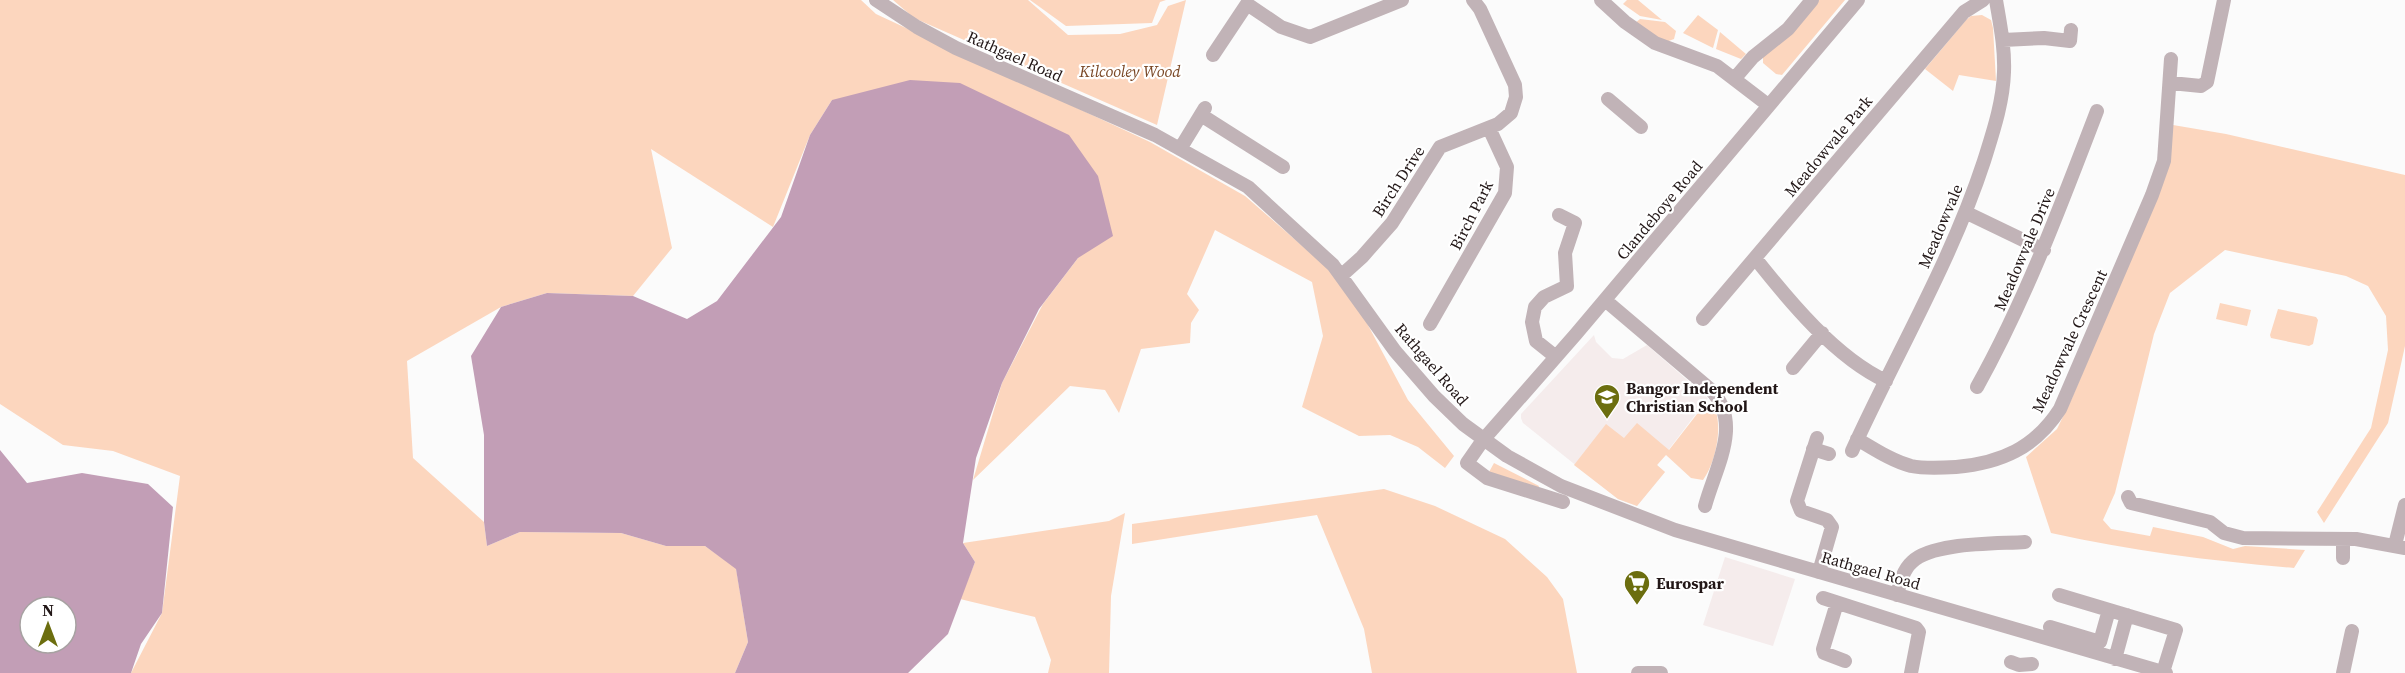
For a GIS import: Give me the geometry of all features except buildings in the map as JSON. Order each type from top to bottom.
[{"type":"street","name":"Rathgael Road","points":[[876,0],[917,27],[956,48],[1111,115],[1248,186],[1342,275],[1395,351],[1434,396],[1483,440],[1561,486],[1636,517],[2121,664],[2165,673]]},
{"type":"street","points":[[1213,55],[1247,4],[1281,27],[1310,37],[1402,0]]},
{"type":"street","name":"Birch Drive","points":[[1342,275],[1362,257],[1392,223],[1440,147],[1490,128],[1511,113],[1516,97],[1515,85],[1480,9],[1473,0]]},
{"type":"street","points":[[1601,0],[1627,24],[1655,43],[1717,66],[1768,105]]},
{"type":"street","points":[[1735,78],[1753,57],[1788,29],[1812,0]]},
{"type":"street","name":"Clandeboye Road","points":[[1563,502],[1487,478],[1467,463],[1483,440],[1605,300],[1858,0]]},
{"type":"street","name":"Meadowvale Park","points":[[1703,319],[1964,12],[1983,0]]},
{"type":"street","name":"Meadowvale","points":[[1855,445],[1967,213],[2001,104],[2004,73],[2003,40],[1996,0]]},
{"type":"street","points":[[2171,83],[2202,93],[2207,82],[2224,0]]},
{"type":"street","points":[[2003,40],[2044,38],[2070,41],[2072,30]]},
{"type":"street","name":"Meadowvale Crescent","points":[[1855,445],[1920,467],[1948,467],[2000,459],[2020,450],[2047,428],[2060,409],[2152,195],[2164,161],[2171,83],[2167,65]]},
{"type":"street","points":[[1608,99],[1641,127]]},
{"type":"street","points":[[1180,149],[1203,112],[1283,168]]},
{"type":"street","name":"Meadowvale Drive","points":[[1977,387],[2015,314],[2044,250],[2091,116]]},
{"type":"street","name":"Birch Park","points":[[1438,319],[1505,193],[1507,167],[1490,128]]},
{"type":"street","points":[[1967,213],[2044,250]]},
{"type":"street","points":[[1556,357],[1531,343],[1535,307],[1544,297],[1567,286],[1565,253],[1575,223],[1559,214]]},
{"type":"street","points":[[1755,258],[1795,308],[1852,358],[1886,381]]},
{"type":"street","points":[[1605,300],[1710,389],[1722,405],[1726,418],[1726,439],[1702,489],[1706,506]]},
{"type":"street","points":[[1793,368],[1822,333]]},
{"type":"street","points":[[1819,572],[1832,527],[1827,520],[1801,511],[1797,501],[1815,444],[1829,454]]},
{"type":"street","points":[[2128,497],[2131,503],[2210,522],[2224,533],[2236,536],[2343,539],[2400,547],[2405,505]]},
{"type":"street","points":[[2343,539],[2343,558]]},
{"type":"street","points":[[1897,595],[1906,569],[1922,554],[1947,549],[2025,542]]},
{"type":"street","points":[[2059,595],[2176,630],[2165,673]]},
{"type":"street","points":[[1823,598],[1916,628],[1919,632],[1911,673]]},
{"type":"street","points":[[1837,603],[1820,657],[1845,661]]},
{"type":"street","points":[[2050,627],[2100,642],[2109,610]]},
{"type":"street","points":[[2121,664],[2127,615]]},
{"type":"street","points":[[2343,673],[2354,638]]},
{"type":"street","points":[[1638,673],[1661,673]]},
{"type":"shaded area","points":[[910,80],[960,83],[1069,135],[1098,176],[1113,236],[1078,258],[1039,309],[1002,383],[976,458],[963,543],[975,562],[948,634],[908,673],[735,673],[748,642],[736,569],[705,546],[666,546],[621,533],[520,532],[487,546],[484,522],[484,435],[471,356],[501,307],[547,293],[633,296],[687,319],[717,301],[781,217],[810,135],[832,100]]},
{"type":"shaded area","name":"Bangor Independent Christian School","points":[[1594,335],[1596,342],[1612,358],[1623,359],[1647,345],[1708,398],[1657,465],[1665,472],[1637,506],[1618,499],[1523,423],[1521,418],[1521,414]]},
{"type":"shaded area","points":[[0,450],[27,483],[82,473],[148,484],[173,507],[162,613],[141,644],[131,673],[0,673]]},
{"type":"shaded area","points":[[1725,557],[1795,579],[1773,646],[1703,625]]},
{"type":"green space","points":[[0,0],[861,0],[876,14],[1150,142],[1245,196],[1346,284],[1408,400],[1454,456],[1445,468],[1418,447],[1390,435],[1359,436],[1302,407],[1323,336],[1312,282],[1215,230],[1187,294],[1199,310],[1191,323],[1190,343],[1141,349],[1119,413],[1105,390],[1070,386],[973,480],[1002,383],[1043,304],[1078,258],[832,100],[810,135],[773,227],[651,149],[672,248],[633,296],[547,293],[501,307],[407,361],[413,458],[484,522],[487,546],[520,532],[621,533],[666,546],[705,546],[736,568],[748,642],[735,673],[131,673],[162,613],[180,476],[113,451],[63,445],[0,404]]},
{"type":"green space","name":"Kilcooley Wood","points":[[893,0],[1028,0],[1068,35],[1120,34],[1157,25],[1168,6],[1186,0],[1157,125],[914,18]]},
{"type":"green space","points":[[1030,0],[1166,0],[1160,2],[1152,23],[1066,26]]},
{"type":"green space","points":[[1627,0],[1638,0],[1662,20],[1640,16],[1623,4]]},
{"type":"green space","points":[[1818,0],[1845,0],[1782,75],[1776,74],[1763,63],[1763,57]]},
{"type":"green space","points":[[1698,15],[1718,30],[1713,48],[1683,33]]},
{"type":"green space","points":[[1982,15],[1991,20],[1993,28],[1996,81],[1959,75],[1953,91],[1925,69],[1966,20],[1971,16]]},
{"type":"green space","points":[[1640,19],[1665,22],[1676,31],[1674,39],[1666,42],[1634,24]]},
{"type":"green space","points":[[1720,32],[1746,54],[1741,59],[1716,49]]},
{"type":"green space","points":[[2173,125],[2226,134],[2405,175],[2405,346],[2388,423],[2324,523],[2317,512],[2371,428],[2388,350],[2386,316],[2368,286],[2346,276],[2225,250],[2170,293],[2154,334],[2115,493],[2103,520],[2111,529],[2150,536],[2153,527],[2203,537],[2233,549],[2245,546],[2305,550],[2294,568],[2172,555],[2051,533],[2026,457],[2057,429],[2072,398],[2166,175]]},
{"type":"green space","points":[[2220,303],[2251,310],[2247,326],[2216,319]]},
{"type":"green space","points":[[2278,309],[2316,317],[2318,320],[2313,344],[2309,346],[2271,338]]},
{"type":"green space","points":[[1709,404],[1713,405],[1716,413],[1718,432],[1712,464],[1703,480],[1691,478],[1666,455],[1657,465],[1665,472],[1637,506],[1618,499],[1574,465],[1606,424],[1624,438],[1637,423],[1669,450],[1697,414],[1703,412]]},
{"type":"green space","points":[[1494,463],[1539,486],[1538,489],[1489,472]]},
{"type":"green space","points":[[1384,489],[1435,506],[1505,539],[1547,577],[1563,599],[1577,673],[1372,673],[1364,629],[1317,515],[1132,544],[1132,524]]},
{"type":"green space","points":[[1125,513],[1111,596],[1109,673],[1048,673],[1051,660],[1035,617],[960,599],[975,562],[963,543],[1109,521]]},
{"type":"place","name":"Bangor Independent Christian School","points":[[1607,420]]},
{"type":"place","name":"Eurospar","points":[[1637,606]]}]
